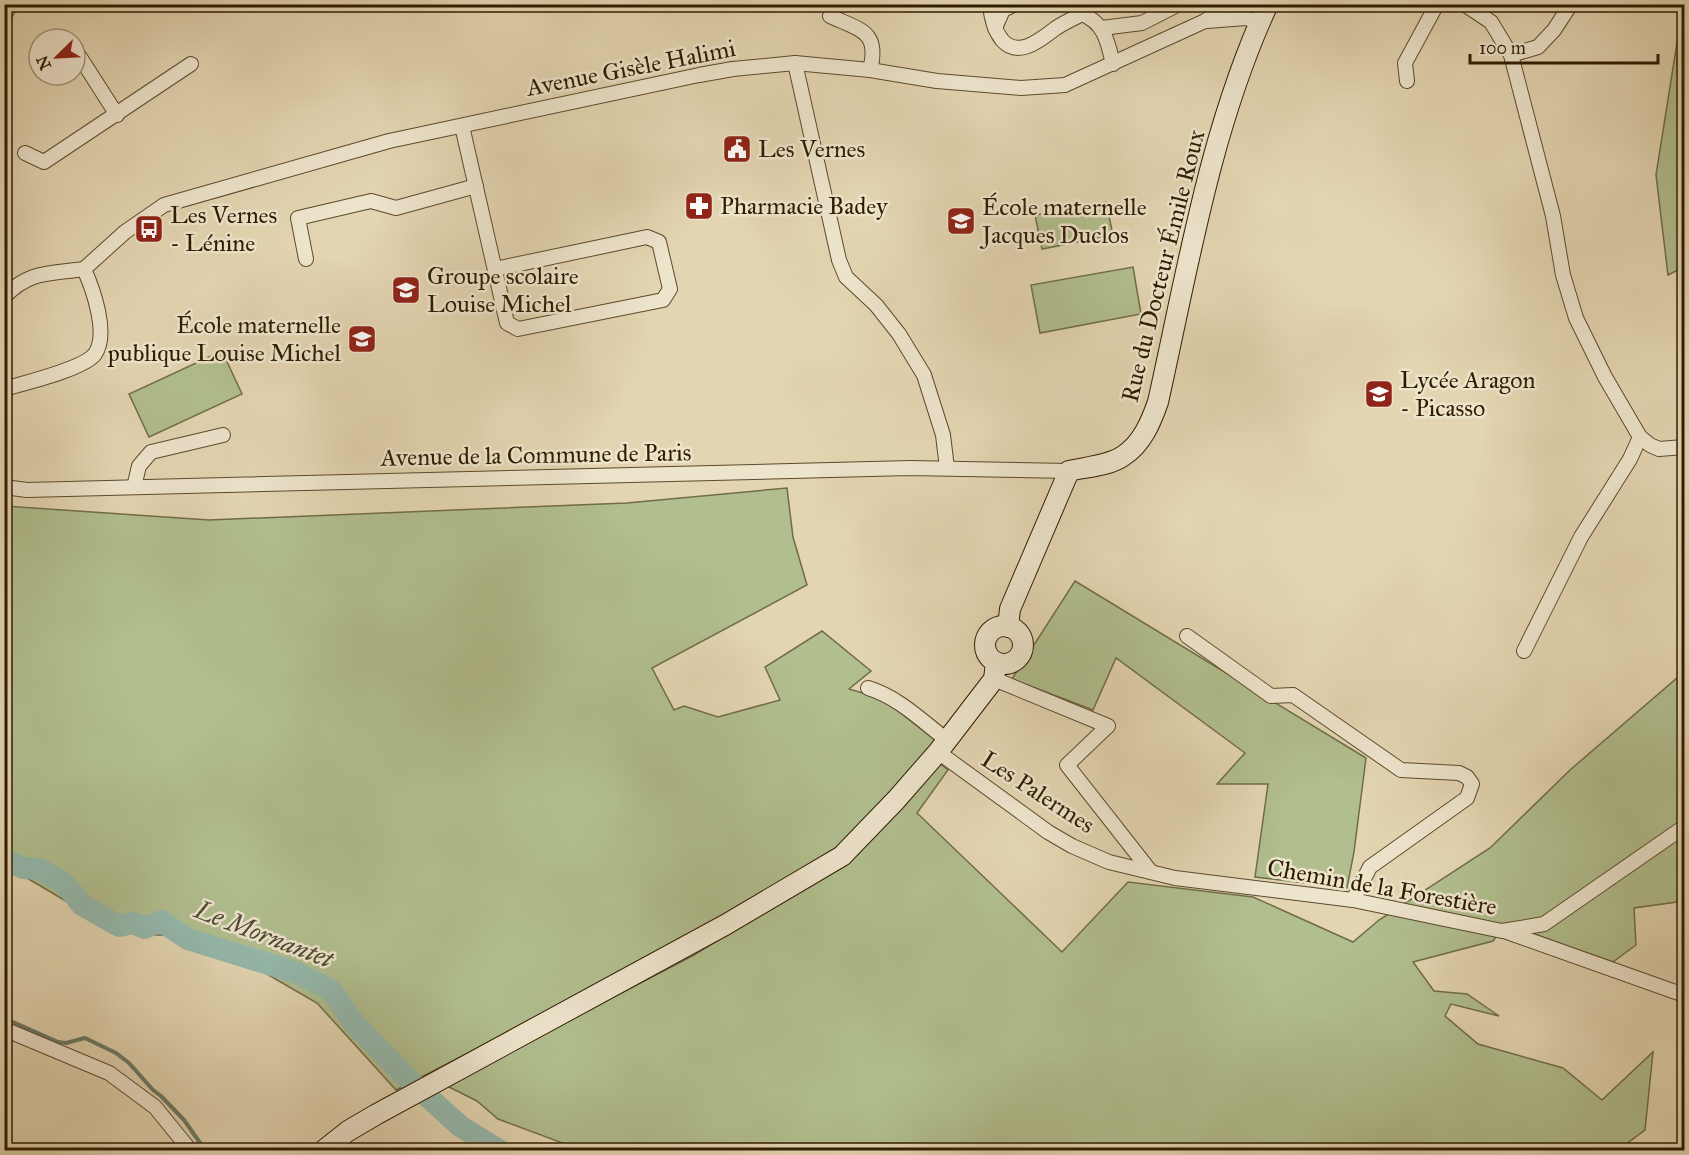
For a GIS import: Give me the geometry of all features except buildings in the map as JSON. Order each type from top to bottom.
[{"type":"street","points":[[4,16],[11,4]]},
{"type":"street","points":[[990,4],[995,28],[1005,43],[1021,48],[1034,43],[1057,27],[1082,14],[1092,18],[1107,39],[1113,64]]},
{"type":"street","points":[[995,28],[1003,10],[1015,4]]},
{"type":"street","points":[[1101,28],[1142,23],[1179,4]]},
{"type":"street","name":"Avenue Gisèle Halimi","points":[[84,269],[125,232],[164,205],[389,141],[699,75],[795,63],[870,70],[938,81],[1021,88],[1065,85],[1205,21],[1229,4]]},
{"type":"street","points":[[1239,4],[1240,9],[1253,20]]},
{"type":"street","name":"Rue du Docteur Émile Roux","points":[[1069,471],[1112,462],[1123,457],[1149,426],[1158,402],[1212,161],[1253,20],[1268,4]]},
{"type":"street","points":[[1407,81],[1405,63],[1437,4]]},
{"type":"street","points":[[1464,4],[1491,22],[1511,55],[1553,216],[1563,275],[1576,318],[1605,377],[1641,437],[1650,445],[1659,449],[1684,447]]},
{"type":"street","points":[[1511,55],[1538,47],[1554,30],[1571,4]]},
{"type":"street","points":[[830,16],[870,39],[874,52],[870,70]]},
{"type":"street","name":"Avenue Gisèle Halimi","points":[[1205,21],[1253,20]]},
{"type":"street","points":[[795,63],[804,112],[839,260],[846,277],[876,305],[899,334],[924,375],[943,435],[947,468]]},
{"type":"street","points":[[25,153],[44,162],[191,64]]},
{"type":"street","points":[[87,68],[117,115]]},
{"type":"street","points":[[462,126],[507,323],[518,329],[663,300],[670,289],[659,242],[647,237],[495,269]]},
{"type":"street","points":[[306,259],[297,218],[371,201],[396,208],[476,186]]},
{"type":"street","points":[[4,297],[15,286],[39,274],[84,269],[102,332],[95,354],[75,367],[4,389]]},
{"type":"street","points":[[134,487],[139,466],[151,452],[223,435]]},
{"type":"street","points":[[1524,651],[1581,537],[1630,459],[1641,437]]},
{"type":"street","name":"Avenue de la Commune de Paris","points":[[4,487],[27,490],[947,468],[1069,471]]},
{"type":"street","points":[[1008,627],[1010,609],[1069,471]]},
{"type":"street","points":[[324,1150],[348,1131],[410,1095],[438,1082],[754,909],[842,856],[896,800],[942,746],[995,671],[1016,660],[1023,650],[1020,635],[1008,627],[995,628],[986,638],[985,647],[995,671],[1108,726],[1067,765],[1151,873]]},
{"type":"street","points":[[1187,636],[1271,696],[1293,695],[1401,770],[1459,773],[1467,777],[1472,784],[1472,790],[1467,798],[1370,867],[1353,900]]},
{"type":"street","name":"Les Palermes","points":[[868,688],[899,702],[942,746],[1020,813],[1072,846],[1109,862],[1151,873]]},
{"type":"street","name":"Chemin de la Forestière","points":[[1151,873],[1353,900],[1502,931],[1544,924],[1684,827]]},
{"type":"street","points":[[1502,931],[1684,995]]},
{"type":"street","points":[[4,1029],[109,1073],[155,1107],[190,1150]]},
{"type":"green space","points":[[1683,5],[1684,267],[1668,275],[1656,175]]},
{"type":"green space","points":[[1106,202],[1113,235],[1042,249],[1035,215]]},
{"type":"green space","points":[[1133,267],[1141,314],[1040,333],[1031,285]]},
{"type":"green space","points":[[222,351],[242,394],[149,437],[129,394]]},
{"type":"green space","points":[[787,488],[793,537],[807,585],[652,668],[674,710],[684,706],[718,717],[780,700],[765,667],[822,631],[871,671],[849,689],[883,699],[936,741],[927,753],[948,770],[917,813],[1062,952],[1128,882],[1253,897],[1353,942],[1379,920],[1490,848],[1570,770],[1684,672],[1684,901],[1634,908],[1636,945],[1613,962],[1535,936],[1506,923],[1493,941],[1413,962],[1434,991],[1467,994],[1499,1016],[1451,1004],[1445,1016],[1478,1044],[1563,1068],[1602,1100],[1653,1052],[1645,1130],[1618,1150],[581,1150],[498,1119],[477,1101],[445,1085],[694,955],[777,904],[587,992],[396,1090],[317,1003],[260,970],[164,935],[148,935],[108,926],[5,865],[4,506],[209,520],[627,503]]},
{"type":"green space","points":[[1075,581],[1366,758],[1347,888],[1255,877],[1268,784],[1217,784],[1245,753],[1116,658],[1093,710],[1012,679]]},
{"type":"waterway","name":"Le Mornantet","points":[[4,859],[23,868],[40,869],[65,884],[82,905],[119,926],[133,923],[145,928],[161,921],[188,939],[297,973],[332,991],[354,1023],[407,1078],[460,1126],[499,1150]]},
{"type":"waterway","points":[[4,1018],[58,1042],[66,1043],[85,1038],[116,1053],[129,1063],[184,1120],[205,1150]]},
{"type":"place","name":"Les Vernes","points":[[737,149]]},
{"type":"place","name":"Pharmacie Badey","points":[[699,206]]},
{"type":"place","name":"École maternelle Jacques Duclos","points":[[961,221]]},
{"type":"place","name":"Les Vernes - Lénine","points":[[149,229]]},
{"type":"place","name":"Groupe scolaire Louise Michel","points":[[406,290]]},
{"type":"place","name":"École maternelle publique Louise Michel","points":[[362,339]]},
{"type":"place","name":"Lycée Aragon - Picasso","points":[[1379,394]]}]
